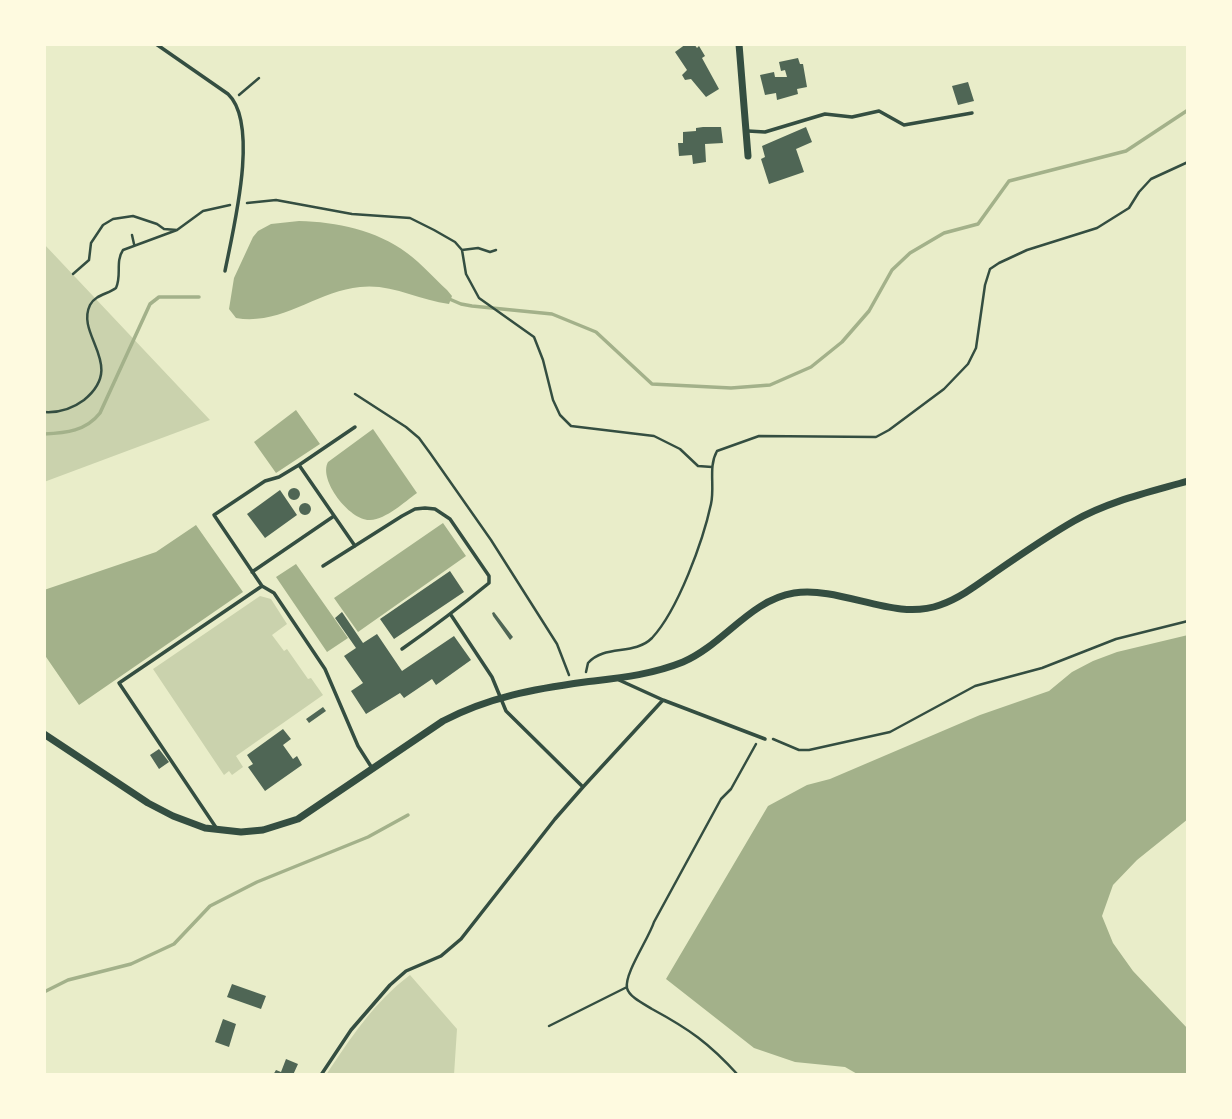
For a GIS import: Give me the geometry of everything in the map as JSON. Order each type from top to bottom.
[{"type":"street","points":[[739,44],[748,156]]},
{"type":"street","points":[[44,734],[148,803],[190,824],[242,832],[263,830],[291,822],[443,721],[499,697],[587,682],[618,680],[682,662],[702,652],[757,609],[782,596],[810,591],[905,610],[939,606],[963,595],[1076,520],[1116,502],[1188,481]]},
{"type":"lane","points":[[156,44],[234,100],[244,124],[242,183],[225,271]]},
{"type":"lane","points":[[747,131],[765,132],[825,114],[852,117],[879,111],[904,125],[972,113]]},
{"type":"lane","points":[[355,427],[299,465],[279,477],[265,481],[214,515],[262,586],[274,593],[325,669],[358,746],[373,769]]},
{"type":"lane","points":[[299,465],[355,546]]},
{"type":"lane","points":[[324,566],[415,509],[425,508],[443,513],[450,519],[490,580],[451,615],[402,649]]},
{"type":"lane","points":[[252,572],[334,516]]},
{"type":"lane","points":[[218,830],[119,683],[262,586]]},
{"type":"lane","points":[[451,615],[492,677],[506,711],[583,787]]},
{"type":"lane","points":[[618,680],[763,738]]},
{"type":"lane","points":[[321,1075],[351,1030],[390,985],[406,971],[441,956],[461,939],[555,818],[663,700]]},
{"type":"path","points":[[234,100],[259,78]]},
{"type":"path","points":[[587,682],[586,669],[591,659],[601,653],[624,650],[650,640],[670,611],[705,526],[712,502],[712,467],[717,451],[759,436],[876,437],[890,430],[944,389],[968,364],[976,348],[985,285],[990,269],[1027,250],[1097,228],[1129,208],[1151,179],[1188,162]]},
{"type":"path","points":[[44,412],[62,411],[72,407],[87,397],[96,386],[102,359],[87,320],[88,310],[94,299],[116,288],[123,250],[177,230],[203,211],[276,200],[352,214],[410,218],[455,242],[462,250],[466,274],[480,298],[534,337],[553,400],[560,415],[571,426],[594,431],[653,436],[680,449],[698,466],[712,467]]},
{"type":"path","points":[[73,274],[89,260],[91,243],[103,225],[113,219],[133,216],[164,229],[177,230]]},
{"type":"path","points":[[132,235],[134,244]]},
{"type":"path","points":[[462,250],[496,250]]},
{"type":"path","points":[[355,394],[405,427],[430,453],[491,540],[557,644],[567,663],[570,685]]},
{"type":"path","points":[[738,1075],[700,1037],[643,1004],[626,986],[654,922],[722,799],[763,738],[780,741],[799,750],[809,750],[875,737],[890,732],[975,686],[1042,668],[1116,639],[1188,621]]},
{"type":"path","points":[[549,1026],[626,986]]},
{"type":"shaded area","points":[[299,221],[356,229],[395,245],[418,262],[447,290],[452,296],[449,304],[371,286],[344,290],[268,317],[236,318],[229,309],[234,278],[253,237],[271,224]]},
{"type":"shaded area","points":[[44,244],[210,420],[44,482]]},
{"type":"shaded area","points":[[296,410],[320,444],[276,473],[254,442]]},
{"type":"shaded area","points":[[373,429],[417,493],[389,513],[370,520],[362,519],[345,507],[332,489],[326,470],[328,462]]},
{"type":"shaded area","points":[[443,523],[466,556],[358,632],[334,598]]},
{"type":"shaded area","points":[[196,525],[243,592],[79,705],[44,654],[44,590],[156,552]]},
{"type":"shaded area","points":[[296,564],[348,638],[327,652],[276,577]]},
{"type":"shaded area","points":[[260,596],[271,599],[287,624],[272,635],[284,651],[287,649],[323,695],[236,756],[243,767],[232,775],[229,771],[224,775],[153,669]]},
{"type":"shaded area","points":[[1188,635],[1188,819],[1137,860],[1113,885],[1102,916],[1113,943],[1133,971],[1188,1029],[1188,1075],[859,1075],[845,1067],[795,1062],[754,1048],[666,979],[768,806],[807,785],[830,779],[980,715],[1049,691],[1072,672],[1093,661],[1117,652]]},
{"type":"shaded area","points":[[410,975],[457,1029],[454,1075],[326,1075],[374,1009]]},
{"type":"building","points":[[686,44],[694,44],[697,48],[699,46],[705,56],[702,58],[719,89],[706,97],[691,79],[685,80],[682,75],[687,70],[675,52]]},
{"type":"building","points":[[798,58],[800,64],[803,64],[807,87],[797,89],[798,94],[777,100],[776,93],[765,95],[760,75],[774,72],[775,77],[787,77],[785,70],[781,71],[779,62]]},
{"type":"building","points":[[968,82],[974,101],[958,105],[952,86]]},
{"type":"building","points":[[721,127],[723,143],[705,144],[706,162],[693,164],[692,155],[679,156],[678,143],[683,143],[683,132],[696,131],[696,128]]},
{"type":"building","points":[[806,127],[812,142],[796,149],[804,172],[769,184],[761,159],[765,157],[762,146]]},
{"type":"building","points":[[294,488],[300,494],[294,500],[288,494]]},
{"type":"building","points":[[280,490],[297,515],[265,538],[247,514]]},
{"type":"building","points":[[305,503],[311,509],[305,515],[299,509]]},
{"type":"building","points":[[450,571],[464,592],[394,639],[380,619]]},
{"type":"building","points":[[342,612],[363,643],[377,634],[402,671],[454,636],[471,660],[436,685],[432,679],[404,698],[400,693],[366,714],[351,691],[363,683],[344,656],[356,648],[335,618]]},
{"type":"building","points":[[494,612],[513,637],[510,640],[493,616]]},
{"type":"building","points":[[323,707],[326,711],[309,723],[306,719]]},
{"type":"building","points":[[283,729],[291,739],[283,745],[293,759],[297,756],[302,765],[265,791],[248,767],[253,764],[247,755]]},
{"type":"building","points":[[159,749],[169,762],[159,769],[150,755]]},
{"type":"building","points":[[232,984],[266,996],[261,1009],[227,997]]},
{"type":"building","points":[[223,1019],[236,1024],[229,1047],[215,1042]]},
{"type":"building","points":[[286,1059],[298,1064],[293,1075],[273,1075],[276,1070],[281,1072]]},
{"type":"waterway","points":[[447,298],[472,306],[552,314],[596,332],[652,384],[731,388],[770,385],[811,367],[842,342],[869,311],[892,270],[910,253],[944,233],[978,224],[1009,181],[1126,151],[1188,110]]},
{"type":"waterway","points":[[44,434],[68,432],[82,427],[100,413],[150,304],[159,297],[199,297]]},
{"type":"waterway","points":[[44,992],[68,980],[131,964],[174,944],[210,906],[257,882],[368,837],[408,815]]}]
